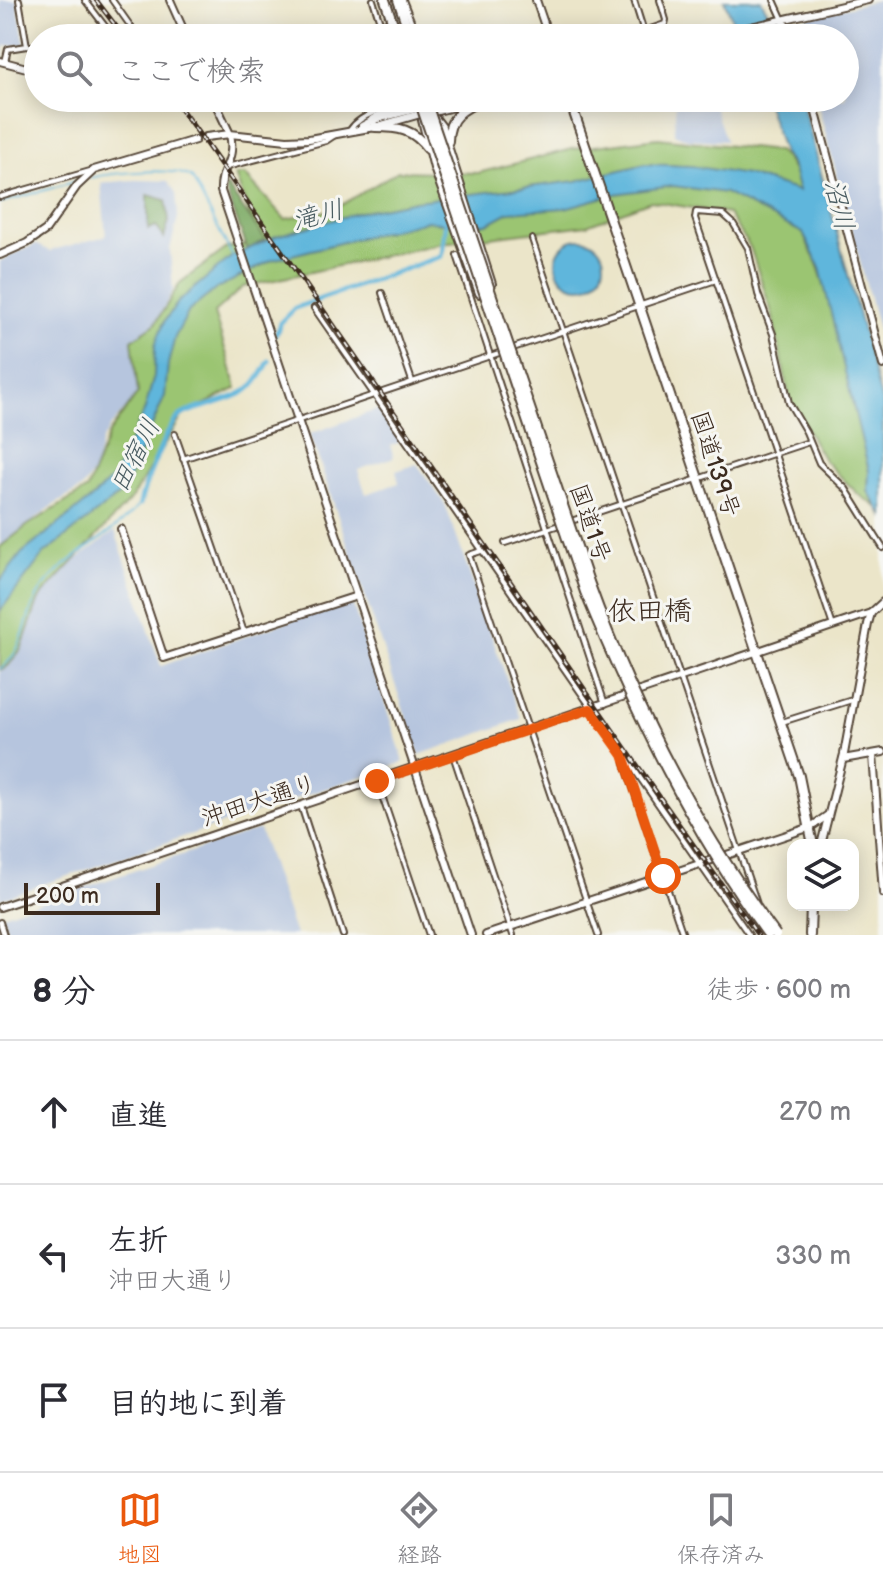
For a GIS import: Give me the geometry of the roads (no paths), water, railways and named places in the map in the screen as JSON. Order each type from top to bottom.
[{"type":"highway","points":[[379,0],[387,24]]},
{"type":"highway","points":[[398,0],[406,24]]},
{"type":"highway","points":[[398,0],[404,24]]},
{"type":"highway","points":[[374,124],[388,112]]},
{"type":"highway","points":[[426,112],[424,130],[435,168],[504,344]]},
{"type":"highway","name":"国道1号","points":[[428,112],[585,592],[629,696],[679,795],[718,861],[768,935]]},
{"type":"highway","points":[[430,112],[441,127],[481,244],[504,344]]},
{"type":"highway","points":[[448,147],[449,128],[459,112]]},
{"type":"highway","name":"国道139号","points":[[574,112],[799,776],[812,839]]},
{"type":"highway","points":[[374,124],[412,132],[430,153]]},
{"type":"highway","name":"国道1号","points":[[504,344],[594,595],[639,703],[700,818],[776,935]]},
{"type":"highway","points":[[810,935],[811,911]]},
{"type":"street","points":[[19,0],[24,29]]},
{"type":"street","points":[[85,0],[103,24]]},
{"type":"street","points":[[112,0],[129,24]]},
{"type":"street","points":[[170,0],[181,24]]},
{"type":"street","points":[[398,0],[411,24]]},
{"type":"street","points":[[536,0],[544,24]]},
{"type":"street","points":[[634,0],[642,24]]},
{"type":"street","points":[[660,0],[665,24]]},
{"type":"street","points":[[774,0],[784,24]]},
{"type":"street","points":[[765,24],[868,0]]},
{"type":"street","points":[[24,46],[8,49],[2,61],[24,67]]},
{"type":"street","points":[[220,112],[230,134],[232,155],[220,180],[221,191],[471,935]]},
{"type":"street","points":[[350,130],[356,121],[373,112]]},
{"type":"street","points":[[206,137],[230,134],[287,140],[359,128],[409,112]]},
{"type":"street","points":[[816,112],[883,365]]},
{"type":"street","points":[[227,167],[326,141],[340,132]]},
{"type":"street","points":[[0,197],[195,140]]},
{"type":"street","points":[[286,152],[287,140]]},
{"type":"street","points":[[0,255],[46,230],[77,186],[94,170]]},
{"type":"street","points":[[833,626],[695,218],[696,212],[723,214],[733,223],[748,248],[758,294],[773,334],[784,391],[819,463],[846,489],[883,548]]},
{"type":"street","points":[[532,239],[768,935]]},
{"type":"street","points":[[457,255],[605,704]]},
{"type":"street","points":[[183,459],[716,280]]},
{"type":"street","points":[[382,293],[412,381]]},
{"type":"street","points":[[314,308],[749,935]]},
{"type":"street","points":[[175,434],[244,632]]},
{"type":"street","points":[[505,543],[809,442]]},
{"type":"street","points":[[121,529],[164,658],[357,596]]},
{"type":"street","points":[[481,551],[469,555],[598,935]]},
{"type":"street","points":[[822,839],[843,759],[871,613],[883,602]]},
{"type":"street","name":"沖田大通り","points":[[0,907],[871,613]]},
{"type":"street","points":[[781,723],[852,700]]},
{"type":"street","points":[[843,759],[883,752]]},
{"type":"street","points":[[453,755],[513,935]]},
{"type":"street","points":[[623,755],[683,935]]},
{"type":"street","points":[[873,755],[883,893]]},
{"type":"street","points":[[377,781],[429,935]]},
{"type":"street","points":[[301,806],[343,935]]},
{"type":"street","points":[[486,935],[811,827],[828,815]]},
{"type":"street","points":[[0,922],[4,935]]},
{"type":"water","points":[[724,0],[761,0],[774,24],[734,24]]},
{"type":"water","points":[[770,112],[805,112],[883,406],[883,516],[868,491],[869,471],[820,268],[803,233],[725,193],[673,186],[615,194],[565,208],[509,212],[487,224],[427,221],[272,260],[216,289],[189,311],[175,337],[165,396],[123,492],[44,554],[0,611],[0,581],[22,553],[93,497],[114,476],[145,409],[154,376],[155,345],[164,322],[179,301],[231,257],[276,236],[360,212],[416,201],[576,181],[645,164],[691,166],[747,175],[799,191],[791,163],[783,153]]},
{"type":"water","points":[[580,239],[589,240],[597,246],[603,254],[603,272],[597,280],[589,286],[580,287],[571,286],[563,280],[557,272],[556,263],[557,254],[563,246],[571,240]]},
{"type":"waterway","points":[[90,178],[158,171],[192,178],[233,257]]},
{"type":"waterway","points":[[0,203],[80,180]]},
{"type":"waterway","name":"田宿川","points":[[276,334],[280,323],[295,308],[442,256],[446,219]]},
{"type":"waterway","name":"田宿川","points":[[140,504],[156,459],[178,418],[242,394],[256,382],[269,361]]},
{"type":"waterway","name":"田宿川","points":[[0,669],[15,652],[31,609],[52,577],[140,504]]},
{"type":"railway","points":[[96,0],[114,24]]},
{"type":"railway","points":[[183,112],[758,935]]},
{"type":"district","name":"依田橋","points":[[650,611]]},
{"type":"water label","name":"沼川","points":[[838,205]]},
{"type":"water label","name":"滝川","points":[[318,216]]}]
